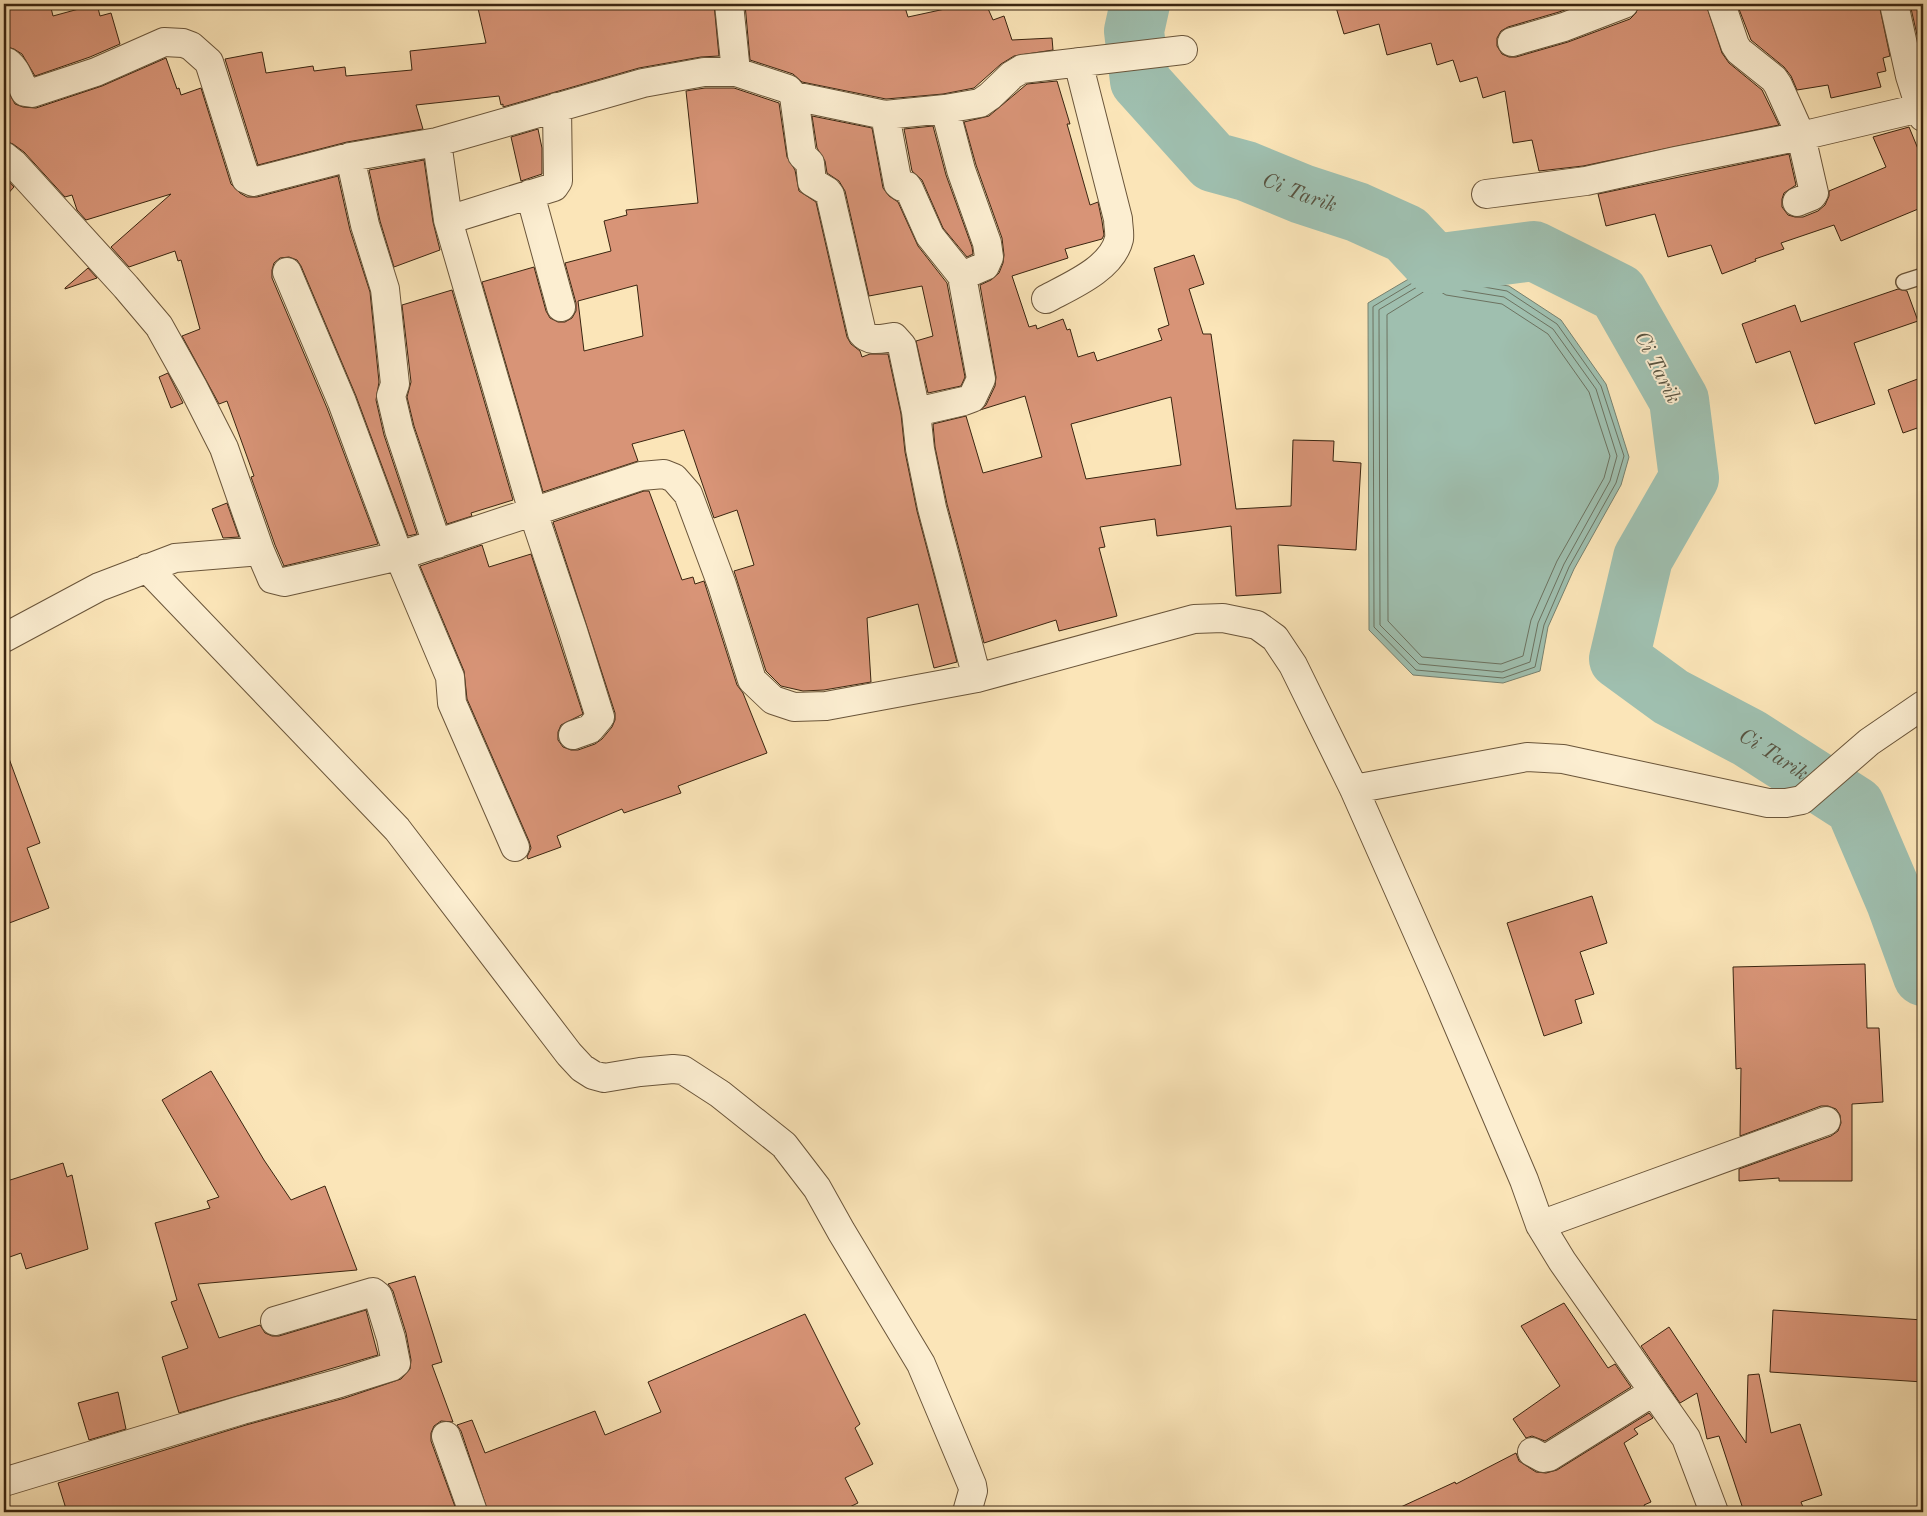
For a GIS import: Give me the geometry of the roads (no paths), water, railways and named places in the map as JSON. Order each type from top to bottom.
[{"type":"street","points":[[729,4],[736,72]]},
{"type":"street","points":[[1512,42],[1564,27],[1624,4]]},
{"type":"street","points":[[1722,4],[1735,45],[1739,51],[1774,79],[1801,136],[1814,193],[1812,196],[1797,202]]},
{"type":"street","points":[[1486,194],[1586,181],[1922,112],[1916,74],[1894,4]]},
{"type":"street","points":[[4,61],[8,61],[25,92],[32,93],[96,72],[164,42],[183,43],[191,46],[209,62],[246,179],[253,182],[350,157],[436,142],[652,81],[704,72],[736,72],[788,88],[794,96],[802,155],[810,164],[812,182],[823,188],[830,195],[862,334],[865,338],[871,340],[894,337],[902,346],[916,412],[920,450],[932,508],[977,678]]},
{"type":"street","points":[[794,96],[885,114],[945,109],[980,103],[1012,75],[1022,69],[1183,50]]},
{"type":"street","points":[[1046,299],[1100,267],[1109,258],[1118,239],[1118,219],[1078,62]]},
{"type":"street","points":[[448,220],[554,187],[558,181],[557,108]]},
{"type":"street","points":[[945,109],[961,170],[987,243],[989,257],[985,266],[962,276]]},
{"type":"street","points":[[885,114],[898,184],[902,187],[907,186],[930,236],[962,276],[981,379],[972,398],[916,412]]},
{"type":"street","points":[[436,142],[448,220],[532,512],[600,717],[590,729],[572,735]]},
{"type":"street","points":[[4,156],[14,164],[119,279],[159,326],[224,448],[260,551],[272,579],[284,582],[400,556],[641,476],[664,474],[674,478],[688,494],[722,585],[752,680],[773,700],[794,707],[826,706],[977,678],[1194,619],[1223,618],[1257,625],[1275,638],[1292,665],[1354,789],[1443,990],[1524,1180],[1540,1225],[1562,1262],[1686,1438],[1714,1512]]},
{"type":"street","points":[[350,157],[365,225],[385,289],[395,384],[391,396],[399,430],[437,544]]},
{"type":"street","points":[[530,194],[561,307]]},
{"type":"street","points":[[287,272],[342,402],[400,556],[450,677],[452,703],[515,846]]},
{"type":"street","points":[[4,638],[99,587],[175,558],[260,551]]},
{"type":"street","points":[[147,568],[397,829],[569,1054],[582,1068],[593,1075],[604,1078],[648,1071],[683,1070],[720,1094],[784,1145],[817,1188],[921,1364],[972,1485],[967,1512]]},
{"type":"street","points":[[1354,789],[1535,757],[1563,759],[1768,803],[1786,803],[1802,800],[1869,742],[1923,705]]},
{"type":"street","points":[[1540,1225],[1826,1121]]},
{"type":"street","points":[[4,1482],[242,1410],[340,1383],[396,1363],[391,1338],[378,1296],[373,1292],[275,1321]]},
{"type":"street","points":[[1532,1452],[1544,1458],[1549,1457],[1653,1392]]},
{"type":"street","points":[[446,1436],[473,1512]]},
{"type":"lane","points":[[1904,282],[1923,276]]},
{"type":"water","points":[[1434,264],[1450,277],[1509,286],[1561,320],[1606,384],[1629,457],[1621,485],[1574,569],[1548,627],[1540,671],[1503,683],[1413,675],[1369,630],[1368,303]]},
{"type":"waterway","name":"Ci Tarik","points":[[1140,4],[1134,31],[1140,81],[1213,162],[1246,171],[1302,194],[1357,212],[1406,234],[1434,264],[1534,251],[1618,293],[1679,400],[1689,478],[1643,558],[1619,659],[1671,697],[1749,738],[1855,806],[1896,902],[1923,976]]}]
